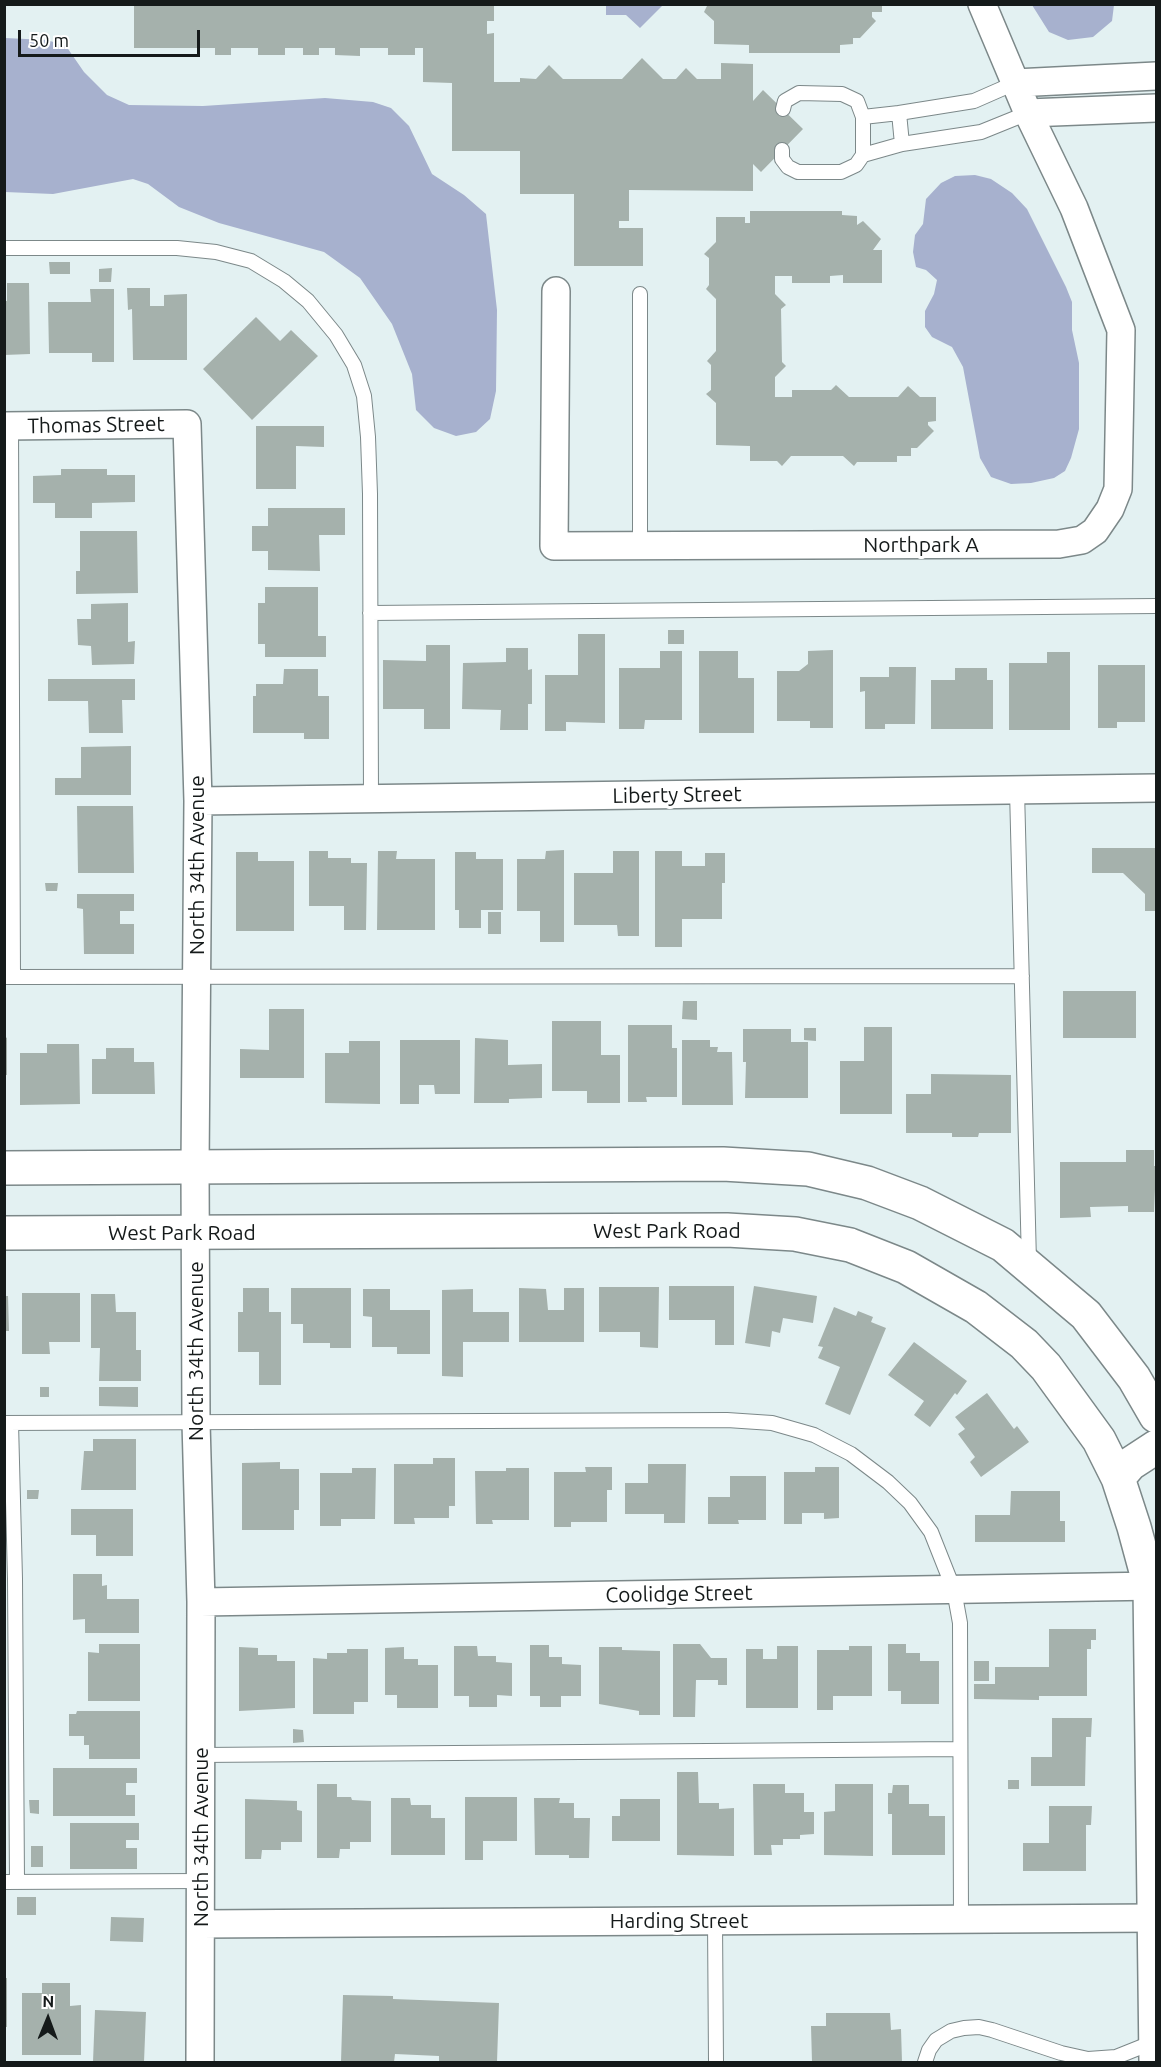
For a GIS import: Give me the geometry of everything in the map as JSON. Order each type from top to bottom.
[{"type":"street","name":"Northpark A","points":[[556,291],[555,546],[1059,544],[1082,540],[1095,531],[1110,509],[1118,489],[1121,330],[1074,208],[1028,113],[982,4]]},
{"type":"street","points":[[1015,83],[1156,76]]},
{"type":"street","points":[[1028,113],[1156,108]]},
{"type":"street","name":"Thomas Street","points":[[8,426],[188,424]]},
{"type":"street","name":"North 34th Avenue","points":[[188,424],[198,801],[195,1167],[196,1422],[201,1602],[200,2062]]},
{"type":"street","name":"Liberty Street","points":[[198,801],[1156,788]]},
{"type":"street","points":[[4,1168],[723,1164],[807,1169],[867,1183],[920,1203],[1003,1245],[1086,1315],[1134,1378],[1156,1416]]},
{"type":"street","name":"West Park Road","points":[[4,1233],[727,1230],[795,1234],[850,1245],[906,1267],[976,1307],[1024,1344],[1067,1393],[1100,1440],[1118,1478],[1154,1586],[1156,2052]]},
{"type":"street","points":[[1118,1478],[1130,1464],[1156,1447]]},
{"type":"street","name":"Coolidge Street","points":[[201,1602],[1154,1586]]},
{"type":"street","name":"Harding Street","points":[[201,1924],[1155,1918]]},
{"type":"lane","points":[[863,117],[974,101],[1015,83]]},
{"type":"lane","points":[[782,150],[782,159],[798,172],[841,172],[856,165],[863,155],[863,117],[858,101],[842,94],[799,93],[785,101],[783,109]]},
{"type":"lane","points":[[899,113],[902,144]]},
{"type":"lane","points":[[863,155],[902,144],[981,132],[1028,113]]},
{"type":"lane","points":[[4,248],[177,248],[216,252],[251,261],[284,281],[308,301],[336,335],[354,365],[364,396],[370,494],[371,799]]},
{"type":"lane","points":[[640,294],[640,546]]},
{"type":"lane","points":[[8,426],[9,977],[1022,976]]},
{"type":"lane","points":[[370,613],[1156,606]]},
{"type":"lane","points":[[1017,790],[1029,1267]]},
{"type":"lane","points":[[201,1881],[11,1882],[15,1579],[8,1423],[727,1420],[772,1423],[814,1435],[851,1454],[888,1482],[910,1503],[931,1532],[954,1590],[960,1623],[961,1919]]},
{"type":"lane","points":[[201,1755],[960,1749]]},
{"type":"lane","points":[[715,1921],[716,2062]]},
{"type":"lane","points":[[925,2062],[936,2040],[951,2031],[979,2027],[1088,2059],[1156,2052]]},
{"type":"water","points":[[661,4],[662,6],[640,28],[626,15],[606,15],[606,5]]},
{"type":"water","points":[[1032,5],[1114,5],[1112,21],[1093,37],[1068,40],[1049,32]]},
{"type":"water","points":[[5,38],[47,40],[66,46],[84,72],[107,95],[129,105],[203,106],[325,98],[373,102],[391,108],[409,126],[432,174],[464,195],[486,214],[497,310],[496,391],[490,419],[476,432],[456,436],[434,428],[416,410],[412,374],[392,324],[360,278],[324,252],[219,223],[179,207],[148,184],[133,179],[53,194],[5,192]]},
{"type":"water","points":[[975,175],[991,179],[1012,193],[1027,209],[1072,302],[1072,330],[1079,363],[1079,429],[1065,471],[1054,478],[1011,484],[991,477],[980,458],[963,367],[952,347],[932,337],[925,327],[925,311],[934,294],[937,280],[926,270],[916,267],[913,252],[915,235],[923,224],[926,199],[941,183],[955,176]]},
{"type":"building","points":[[134,4],[494,4],[494,21],[487,21],[487,34],[494,33],[494,82],[520,82],[520,78],[536,79],[549,65],[563,79],[622,79],[642,58],[663,79],[676,79],[686,68],[697,79],[721,79],[721,63],[753,64],[753,101],[763,90],[803,129],[761,172],[753,164],[753,191],[629,190],[629,221],[619,221],[619,228],[643,228],[643,266],[574,266],[574,194],[520,194],[520,151],[452,151],[452,83],[423,82],[423,48],[415,48],[415,55],[388,55],[388,48],[360,48],[360,56],[335,55],[335,48],[319,48],[319,55],[303,55],[303,48],[285,48],[285,55],[258,55],[258,48],[231,48],[231,55],[215,55],[215,48],[134,48]]},
{"type":"building","points":[[708,4],[882,4],[882,12],[872,12],[872,17],[876,21],[860,38],[853,38],[853,44],[840,45],[840,53],[749,53],[749,45],[714,44],[714,21],[704,12]]},
{"type":"building","points":[[750,211],[842,211],[842,215],[857,216],[857,225],[863,221],[881,239],[873,250],[882,250],[882,283],[843,283],[843,275],[830,276],[830,283],[792,283],[792,276],[775,276],[775,294],[786,305],[781,309],[782,362],[786,366],[775,377],[775,397],[792,397],[792,390],[831,390],[836,385],[849,397],[898,397],[908,386],[920,397],[936,397],[936,421],[928,422],[934,431],[917,448],[911,448],[911,456],[897,456],[897,462],[857,462],[854,466],[843,456],[791,456],[782,466],[777,461],[750,461],[750,446],[716,445],[716,403],[706,394],[711,390],[711,365],[707,361],[716,351],[716,299],[706,289],[709,285],[709,258],[704,254],[716,242],[716,217],[745,217],[745,223],[750,223]]},
{"type":"building","points":[[49,262],[70,262],[70,274],[50,274]]},
{"type":"building","points":[[112,268],[111,282],[99,282],[99,269]]},
{"type":"building","points":[[7,283],[29,283],[30,354],[4,355],[4,301],[7,301]]},
{"type":"building","points":[[127,288],[150,288],[150,306],[164,306],[164,295],[187,294],[187,360],[133,360],[132,309],[128,310]]},
{"type":"building","points":[[90,289],[114,289],[114,362],[92,362],[92,353],[49,353],[48,302],[91,302]]},
{"type":"building","points":[[256,317],[280,341],[291,330],[318,356],[252,420],[203,369]]},
{"type":"building","points":[[256,426],[324,426],[324,447],[296,446],[296,489],[256,489]]},
{"type":"building","points":[[61,469],[107,469],[107,475],[135,475],[135,502],[92,503],[92,518],[55,518],[55,503],[33,503],[33,476],[61,475]]},
{"type":"building","points":[[268,508],[345,508],[345,535],[319,535],[320,571],[268,570],[268,551],[252,551],[252,526],[268,526]]},
{"type":"building","points":[[80,531],[137,531],[138,593],[76,594],[76,571],[80,571]]},
{"type":"building","points":[[265,587],[318,587],[318,636],[326,636],[326,657],[265,657],[265,644],[258,644],[258,603],[265,603]]},
{"type":"building","points":[[128,603],[128,642],[135,641],[134,664],[92,665],[91,646],[78,645],[77,619],[91,619],[91,604]]},
{"type":"building","points":[[668,630],[684,630],[684,644],[668,644]]},
{"type":"building","points":[[578,634],[605,634],[605,723],[566,722],[566,731],[545,731],[545,675],[578,675]]},
{"type":"building","points":[[426,645],[450,645],[450,729],[424,729],[424,709],[383,709],[383,660],[426,661]]},
{"type":"building","points":[[506,648],[528,648],[528,670],[532,669],[532,704],[528,704],[528,730],[500,730],[501,710],[462,709],[463,663],[506,662]]},
{"type":"building","points":[[833,650],[833,728],[810,728],[810,721],[777,721],[777,671],[799,671],[808,664],[808,651]]},
{"type":"building","points":[[660,651],[682,651],[682,720],[645,720],[644,729],[619,729],[619,668],[660,668]]},
{"type":"building","points":[[699,651],[738,651],[738,678],[754,678],[754,733],[699,733]]},
{"type":"building","points":[[1047,652],[1070,652],[1070,730],[1009,730],[1009,663],[1047,663]]},
{"type":"building","points":[[1098,665],[1145,665],[1145,722],[1117,722],[1117,728],[1098,728]]},
{"type":"building","points":[[889,667],[916,667],[915,724],[885,724],[885,729],[865,729],[865,691],[860,692],[860,677],[889,677]]},
{"type":"building","points":[[955,668],[987,668],[987,680],[993,680],[993,729],[931,729],[931,680],[955,680]]},
{"type":"building","points":[[284,669],[318,669],[318,696],[329,696],[329,739],[304,739],[304,733],[253,733],[253,696],[256,696],[256,684],[283,684]]},
{"type":"building","points":[[48,679],[135,679],[135,700],[122,700],[123,733],[89,733],[88,701],[48,701]]},
{"type":"building","points":[[131,746],[131,795],[55,795],[55,778],[81,778],[81,747]]},
{"type":"building","points":[[77,806],[133,806],[134,873],[78,873]]},
{"type":"building","points":[[1092,848],[1156,848],[1156,911],[1145,911],[1145,894],[1123,873],[1092,873]]},
{"type":"building","points":[[564,850],[564,942],[540,942],[540,911],[517,911],[517,859],[545,859],[546,851]]},
{"type":"building","points":[[309,851],[328,851],[328,858],[351,858],[351,863],[367,863],[366,930],[344,930],[344,906],[309,906]]},
{"type":"building","points":[[378,851],[397,851],[396,859],[435,859],[435,930],[377,930]]},
{"type":"building","points":[[613,851],[639,851],[639,936],[618,936],[617,925],[574,925],[574,873],[613,873]]},
{"type":"building","points":[[655,851],[682,851],[682,866],[705,866],[705,853],[725,853],[722,919],[682,919],[682,947],[655,947]]},
{"type":"building","points":[[236,852],[258,852],[258,861],[294,861],[294,931],[236,931]]},
{"type":"building","points":[[455,852],[476,852],[476,859],[503,859],[503,910],[481,910],[481,928],[459,928],[459,910],[455,910]]},
{"type":"building","points":[[45,883],[58,883],[57,891],[46,891]]},
{"type":"building","points":[[77,894],[134,894],[134,911],[120,911],[120,924],[134,924],[134,954],[84,954],[83,909],[77,908]]},
{"type":"building","points":[[488,912],[501,912],[501,934],[488,934]]},
{"type":"building","points":[[1063,991],[1136,991],[1136,1038],[1063,1038]]},
{"type":"building","points":[[683,1001],[697,1001],[697,1020],[682,1019]]},
{"type":"building","points":[[269,1009],[304,1009],[304,1078],[240,1078],[240,1049],[269,1050]]},
{"type":"building","points":[[552,1021],[601,1021],[601,1055],[620,1055],[620,1103],[587,1103],[587,1091],[552,1091]]},
{"type":"building","points":[[628,1025],[672,1025],[672,1048],[677,1048],[677,1097],[646,1097],[647,1102],[628,1102]]},
{"type":"building","points":[[864,1027],[892,1027],[892,1114],[840,1114],[840,1061],[864,1061]]},
{"type":"building","points":[[804,1028],[816,1028],[816,1041],[804,1040]]},
{"type":"building","points":[[743,1029],[791,1029],[791,1042],[808,1042],[808,1098],[745,1098],[746,1062],[743,1062]]},
{"type":"building","points":[[4,1036],[7,1038],[7,1075],[4,1075]]},
{"type":"building","points":[[475,1038],[508,1040],[508,1065],[542,1064],[542,1098],[509,1099],[509,1103],[474,1103]]},
{"type":"building","points":[[400,1040],[460,1040],[460,1094],[435,1094],[434,1085],[419,1085],[419,1104],[400,1104]]},
{"type":"building","points":[[682,1040],[710,1040],[710,1047],[718,1047],[717,1052],[732,1052],[733,1105],[682,1105]]},
{"type":"building","points":[[349,1041],[380,1041],[380,1104],[325,1103],[325,1053],[349,1053]]},
{"type":"building","points":[[47,1044],[79,1044],[80,1104],[20,1105],[20,1053],[47,1053]]},
{"type":"building","points":[[106,1048],[134,1048],[134,1062],[154,1062],[155,1094],[92,1094],[92,1059],[106,1059]]},
{"type":"building","points":[[931,1074],[1011,1075],[1011,1133],[979,1133],[978,1137],[952,1137],[952,1133],[906,1133],[906,1094],[931,1094]]},
{"type":"building","points":[[1126,1150],[1154,1150],[1154,1166],[1156,1166],[1154,1212],[1128,1212],[1128,1206],[1090,1207],[1091,1217],[1060,1218],[1060,1162],[1126,1162]]},
{"type":"building","points":[[669,1286],[734,1286],[734,1345],[715,1345],[715,1320],[669,1320]]},
{"type":"building","points":[[754,1286],[817,1296],[813,1323],[783,1318],[780,1333],[772,1331],[770,1347],[745,1343]]},
{"type":"building","points":[[599,1287],[659,1287],[658,1348],[640,1347],[640,1332],[599,1332]]},
{"type":"building","points":[[243,1288],[269,1288],[269,1312],[281,1312],[281,1385],[259,1385],[259,1352],[238,1352],[238,1312],[243,1312]]},
{"type":"building","points":[[291,1288],[351,1288],[351,1348],[330,1348],[330,1343],[303,1343],[303,1324],[291,1324]]},
{"type":"building","points":[[519,1288],[546,1289],[548,1310],[564,1310],[564,1288],[584,1288],[584,1342],[519,1342]]},
{"type":"building","points":[[363,1289],[390,1289],[390,1310],[430,1310],[430,1354],[397,1354],[397,1347],[372,1347],[372,1317],[363,1316]]},
{"type":"building","points":[[473,1289],[473,1312],[509,1312],[509,1342],[463,1342],[463,1377],[442,1376],[442,1290]]},
{"type":"building","points":[[22,1293],[80,1293],[80,1342],[49,1342],[50,1354],[22,1354]]},
{"type":"building","points":[[91,1294],[115,1294],[116,1312],[136,1312],[136,1350],[141,1350],[141,1381],[99,1381],[100,1348],[91,1348]]},
{"type":"building","points":[[4,1296],[8,1296],[9,1331],[4,1331]]},
{"type":"building","points":[[834,1307],[856,1316],[858,1311],[873,1317],[871,1322],[886,1328],[850,1415],[825,1404],[840,1367],[818,1358],[823,1347],[818,1346]]},
{"type":"building","points":[[914,1342],[967,1381],[957,1395],[955,1393],[930,1427],[914,1415],[924,1401],[888,1375]]},
{"type":"building","points":[[40,1387],[49,1387],[49,1397],[40,1397]]},
{"type":"building","points":[[99,1387],[138,1387],[138,1407],[99,1406]]},
{"type":"building","points":[[987,1393],[1014,1429],[1017,1426],[1029,1442],[981,1477],[970,1462],[975,1457],[958,1434],[965,1429],[955,1417]]},
{"type":"building","points":[[93,1439],[136,1439],[136,1490],[81,1490],[84,1451],[93,1451]]},
{"type":"building","points":[[433,1458],[455,1458],[455,1506],[449,1506],[449,1518],[414,1518],[415,1524],[394,1524],[394,1464],[433,1464]]},
{"type":"building","points":[[280,1462],[280,1469],[299,1469],[299,1510],[294,1510],[294,1530],[242,1530],[242,1463]]},
{"type":"building","points":[[648,1464],[686,1464],[685,1523],[664,1523],[664,1514],[625,1514],[625,1483],[648,1483]]},
{"type":"building","points":[[585,1467],[612,1467],[612,1490],[607,1490],[607,1522],[571,1522],[571,1527],[554,1527],[554,1472],[586,1472]]},
{"type":"building","points":[[815,1467],[839,1467],[839,1518],[824,1519],[824,1513],[802,1513],[802,1524],[784,1524],[784,1472],[815,1472]]},
{"type":"building","points":[[352,1468],[376,1468],[375,1519],[341,1519],[341,1526],[320,1526],[320,1473],[352,1473]]},
{"type":"building","points":[[506,1468],[529,1468],[529,1520],[492,1520],[493,1524],[476,1524],[475,1471],[506,1471]]},
{"type":"building","points":[[730,1476],[766,1476],[766,1520],[738,1520],[739,1524],[708,1524],[708,1497],[730,1497]]},
{"type":"building","points":[[27,1490],[39,1490],[38,1499],[27,1499]]},
{"type":"building","points":[[1011,1491],[1060,1491],[1060,1521],[1065,1521],[1065,1542],[975,1542],[975,1515],[1010,1515]]},
{"type":"building","points":[[71,1509],[133,1509],[133,1556],[96,1556],[96,1535],[71,1535]]},
{"type":"building","points":[[73,1574],[102,1574],[102,1586],[107,1585],[107,1599],[139,1599],[139,1633],[85,1633],[85,1619],[73,1620]]},
{"type":"building","points":[[1049,1629],[1096,1629],[1096,1640],[1091,1640],[1091,1649],[1087,1649],[1087,1696],[1039,1696],[1039,1700],[974,1699],[974,1684],[995,1684],[995,1667],[1049,1667]]},
{"type":"building","points":[[99,1644],[140,1644],[140,1701],[88,1701],[88,1652],[99,1653]]},
{"type":"building","points":[[673,1644],[700,1644],[711,1658],[727,1658],[727,1685],[718,1685],[718,1680],[696,1680],[695,1717],[673,1717]]},
{"type":"building","points":[[888,1644],[906,1644],[906,1653],[920,1653],[920,1661],[939,1661],[939,1704],[901,1704],[901,1691],[888,1691]]},
{"type":"building","points":[[530,1645],[549,1645],[549,1657],[562,1657],[562,1664],[581,1665],[581,1696],[561,1696],[561,1707],[540,1707],[540,1696],[530,1696]]},
{"type":"building","points":[[454,1646],[477,1646],[478,1656],[496,1656],[496,1662],[512,1663],[512,1696],[497,1695],[497,1707],[469,1707],[469,1696],[454,1696]]},
{"type":"building","points":[[777,1646],[798,1646],[798,1708],[746,1708],[746,1649],[763,1649],[763,1659],[777,1659]]},
{"type":"building","points":[[849,1646],[872,1646],[872,1696],[833,1696],[833,1710],[817,1710],[817,1650],[849,1650]]},
{"type":"building","points":[[239,1647],[258,1648],[258,1655],[277,1655],[277,1661],[295,1661],[295,1708],[239,1711]]},
{"type":"building","points":[[404,1647],[404,1659],[418,1659],[418,1665],[438,1665],[438,1708],[397,1708],[397,1695],[385,1695],[385,1648]]},
{"type":"building","points":[[599,1647],[660,1651],[660,1715],[639,1715],[639,1711],[599,1704]]},
{"type":"building","points":[[347,1649],[368,1649],[368,1702],[354,1702],[354,1714],[313,1714],[313,1658],[327,1659],[327,1653],[347,1653]]},
{"type":"building","points":[[974,1661],[989,1661],[989,1681],[974,1681]]},
{"type":"building","points":[[77,1711],[140,1711],[140,1759],[89,1759],[89,1745],[84,1745],[84,1736],[69,1736],[69,1714],[76,1714]]},
{"type":"building","points":[[1052,1718],[1092,1718],[1091,1737],[1086,1737],[1085,1786],[1031,1786],[1031,1757],[1052,1757]]},
{"type":"building","points":[[293,1729],[303,1730],[304,1742],[293,1743]]},
{"type":"building","points":[[53,1768],[137,1768],[137,1783],[126,1783],[126,1795],[135,1795],[135,1816],[53,1816]]},
{"type":"building","points":[[677,1772],[698,1772],[699,1803],[719,1803],[719,1809],[734,1808],[734,1856],[677,1855]]},
{"type":"building","points":[[1008,1780],[1019,1780],[1019,1789],[1008,1789]]},
{"type":"building","points":[[317,1784],[337,1784],[337,1797],[371,1801],[371,1842],[350,1842],[350,1849],[340,1849],[339,1858],[317,1858]]},
{"type":"building","points":[[753,1784],[785,1784],[785,1793],[804,1793],[804,1812],[814,1812],[814,1834],[800,1835],[800,1839],[783,1839],[783,1845],[771,1845],[772,1855],[754,1855]]},
{"type":"building","points":[[835,1784],[873,1784],[873,1856],[824,1855],[824,1812],[835,1811]]},
{"type":"building","points":[[893,1785],[909,1785],[909,1804],[929,1804],[929,1816],[945,1816],[945,1855],[892,1855],[892,1814],[888,1814],[888,1793],[892,1793]]},
{"type":"building","points":[[465,1797],[517,1797],[517,1841],[483,1841],[483,1860],[465,1860]]},
{"type":"building","points":[[391,1798],[410,1798],[411,1805],[431,1805],[431,1818],[445,1818],[445,1855],[391,1855]]},
{"type":"building","points":[[534,1798],[560,1798],[559,1803],[574,1803],[574,1818],[590,1818],[589,1858],[569,1858],[569,1855],[535,1855]]},
{"type":"building","points":[[245,1799],[297,1801],[297,1810],[302,1811],[302,1842],[281,1842],[281,1850],[262,1850],[261,1859],[245,1859]]},
{"type":"building","points":[[620,1799],[660,1799],[660,1841],[612,1841],[612,1816],[620,1816]]},
{"type":"building","points":[[29,1800],[39,1800],[39,1814],[30,1813]]},
{"type":"building","points":[[1049,1806],[1092,1806],[1091,1825],[1086,1825],[1086,1871],[1023,1871],[1023,1843],[1049,1843]]},
{"type":"building","points":[[70,1823],[139,1823],[139,1840],[126,1840],[126,1848],[137,1848],[137,1869],[70,1869]]},
{"type":"building","points":[[31,1846],[43,1846],[43,1867],[31,1867]]},
{"type":"building","points":[[17,1897],[36,1897],[36,1915],[17,1915]]},
{"type":"building","points":[[111,1917],[144,1918],[143,1942],[110,1941]]},
{"type":"building","points":[[4,1978],[7,1978],[7,2027],[4,2027]]},
{"type":"building","points":[[42,1983],[70,1983],[70,2006],[81,2005],[81,2055],[22,2055],[22,1993],[42,1993]]},
{"type":"building","points":[[343,1995],[499,2003],[497,2062],[439,2062],[439,2056],[395,2054],[394,2062],[341,2062]]},
{"type":"building","points":[[95,2010],[146,2012],[144,2062],[93,2062]]},
{"type":"building","points":[[826,2013],[890,2013],[891,2030],[901,2029],[902,2062],[812,2062],[811,2026],[826,2026]]}]
